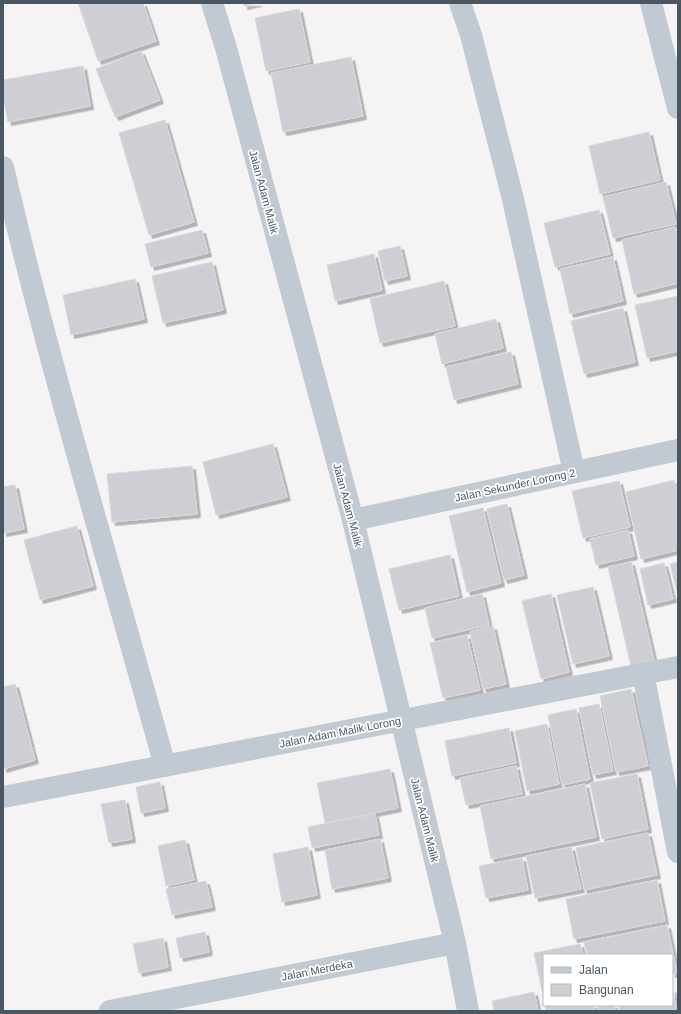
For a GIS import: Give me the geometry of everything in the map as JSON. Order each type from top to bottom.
[{"type":"street","name":"Jalan Adam Malik","points":[[212,3],[226,48],[353,520],[455,943],[468,1011]]},
{"type":"street","points":[[460,3],[471,36],[512,194],[574,472]]},
{"type":"street","points":[[651,3],[678,108]]},
{"type":"street","points":[[3,168],[60,397],[108,560],[165,766]]},
{"type":"street","name":"Jalan Sekunder Lorong 2","points":[[353,520],[678,450]]},
{"type":"street","name":"Jalan Adam Malik Lorong","points":[[3,797],[678,667]]},
{"type":"street","points":[[643,673],[671,780],[678,852]]},
{"type":"street","name":"Jalan Merdeka","points":[[110,1011],[180,1004],[455,943]]},
{"type":"building","points":[[78,3],[143,3],[156,41],[98,61]]},
{"type":"building","points":[[244,3],[258,3],[244,6]]},
{"type":"building","points":[[299,9],[310,62],[266,71],[255,18]]},
{"type":"building","points":[[141,51],[160,100],[115,117],[96,69]]},
{"type":"building","points":[[351,57],[363,116],[283,132],[271,73]]},
{"type":"building","points":[[83,66],[90,106],[8,122],[3,96],[3,80]]},
{"type":"building","points":[[165,120],[194,222],[149,235],[119,133]]},
{"type":"building","points":[[649,132],[660,180],[600,194],[589,146]]},
{"type":"building","points":[[666,182],[676,224],[613,238],[603,197]]},
{"type":"building","points":[[599,210],[610,254],[555,267],[544,223]]},
{"type":"building","points":[[675,227],[678,238],[678,283],[634,294],[622,240]]},
{"type":"building","points":[[202,230],[208,253],[151,267],[145,244]]},
{"type":"building","points":[[400,246],[407,276],[385,281],[378,251]]},
{"type":"building","points":[[374,254],[382,290],[335,301],[327,265]]},
{"type":"building","points":[[613,257],[623,301],[570,314],[560,269]]},
{"type":"building","points":[[212,262],[223,310],[163,323],[152,276]]},
{"type":"building","points":[[135,279],[144,319],[71,335],[63,295]]},
{"type":"building","points":[[444,281],[455,326],[380,343],[370,299]]},
{"type":"building","points":[[678,296],[678,351],[647,358],[635,305]]},
{"type":"building","points":[[623,308],[635,362],[584,374],[571,321]]},
{"type":"building","points":[[496,319],[503,348],[442,364],[435,334]]},
{"type":"building","points":[[511,352],[518,384],[454,400],[446,367]]},
{"type":"building","points":[[273,444],[287,497],[216,515],[203,462]]},
{"type":"building","points":[[192,466],[197,514],[112,522],[107,474]]},
{"type":"building","points":[[674,480],[678,496],[678,550],[641,559],[626,492]]},
{"type":"building","points":[[619,481],[630,527],[583,538],[572,491]]},
{"type":"building","points":[[15,485],[24,529],[3,533],[3,487]]},
{"type":"building","points":[[507,504],[524,575],[504,580],[487,509]]},
{"type":"building","points":[[483,508],[501,583],[467,592],[449,516]]},
{"type":"building","points":[[77,526],[93,586],[40,600],[24,540]]},
{"type":"building","points":[[628,530],[634,556],[596,565],[590,539]]},
{"type":"building","points":[[450,555],[459,596],[399,610],[389,569]]},
{"type":"building","points":[[631,562],[654,660],[631,666],[608,567]]},
{"type":"building","points":[[678,562],[678,596],[670,564]]},
{"type":"building","points":[[664,563],[673,599],[648,605],[640,569]]},
{"type":"building","points":[[593,587],[609,656],[573,664],[557,595]]},
{"type":"building","points":[[482,594],[489,625],[432,638],[425,608]]},
{"type":"building","points":[[551,594],[569,672],[541,679],[522,601]]},
{"type":"building","points":[[493,626],[506,684],[483,689],[470,632]]},
{"type":"building","points":[[467,635],[480,690],[443,698],[430,643]]},
{"type":"building","points":[[15,684],[35,760],[3,769],[3,687]]},
{"type":"building","points":[[631,689],[648,766],[616,772],[600,696]]},
{"type":"building","points":[[599,704],[613,771],[593,775],[579,708]]},
{"type":"building","points":[[576,709],[590,779],[562,785],[548,715]]},
{"type":"building","points":[[547,724],[559,784],[527,791],[515,731]]},
{"type":"building","points":[[509,728],[516,763],[452,776],[445,741]]},
{"type":"building","points":[[516,766],[522,794],[466,805],[460,778]]},
{"type":"building","points":[[390,769],[398,808],[325,823],[317,783]]},
{"type":"building","points":[[637,774],[648,829],[602,839],[590,783]]},
{"type":"building","points":[[160,782],[165,808],[141,813],[136,787]]},
{"type":"building","points":[[585,784],[596,837],[491,859],[480,806]]},
{"type":"building","points":[[125,800],[132,839],[109,843],[101,804]]},
{"type":"building","points":[[375,814],[379,835],[312,848],[308,827]]},
{"type":"building","points":[[648,833],[657,875],[584,890],[576,848]]},
{"type":"building","points":[[380,839],[388,878],[332,889],[325,850]]},
{"type":"building","points":[[185,840],[194,880],[166,886],[158,846]]},
{"type":"building","points":[[308,847],[317,895],[282,902],[273,854]]},
{"type":"building","points":[[571,847],[581,889],[535,898],[526,856]]},
{"type":"building","points":[[522,858],[528,890],[486,898],[479,866]]},
{"type":"building","points":[[657,880],[665,921],[574,939],[566,899]]},
{"type":"building","points":[[206,881],[212,907],[172,915],[166,889]]},
{"type":"building","points":[[667,925],[677,973],[673,974],[673,954],[587,954],[584,942]]},
{"type":"building","points":[[205,932],[209,952],[180,958],[176,938]]},
{"type":"building","points":[[163,938],[168,967],[139,973],[133,944]]},
{"type":"building","points":[[580,944],[583,954],[543,954],[543,995],[534,953]]},
{"type":"building","points":[[534,992],[538,1011],[494,1011],[492,1001]]},
{"type":"building","points":[[673,993],[677,1011],[620,1011],[619,1006],[673,1006]]},
{"type":"building","points":[[545,1006],[593,1006],[594,1011],[546,1011]]},
{"type":"building","points":[[597,1006],[614,1006],[615,1011],[598,1011]]}]
